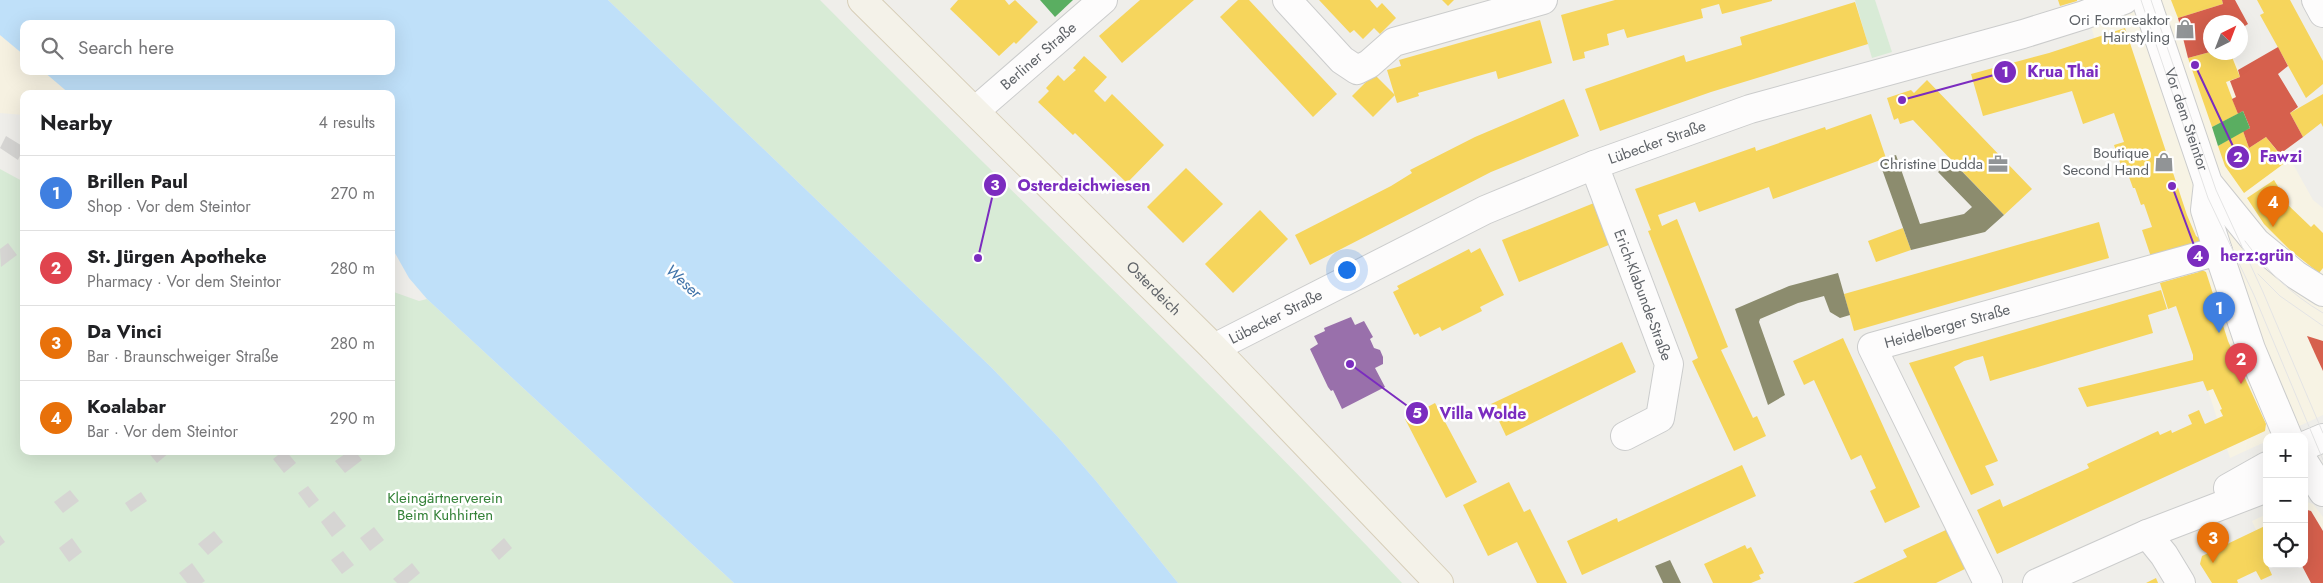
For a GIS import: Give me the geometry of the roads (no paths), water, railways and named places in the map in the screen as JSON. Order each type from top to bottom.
[{"type":"main road","name":"Osterdeich","points":[[862,0],[1214,348],[1439,583]]},
{"type":"street","name":"Berliner Straße","points":[[974,111],[1103,0]]},
{"type":"street","points":[[1287,0],[1342,60],[1357,70],[1370,64],[1394,42],[1525,2]]},
{"type":"street","name":"Lübecker Straße","points":[[1214,348],[1485,210],[1594,165],[1750,109],[2023,34],[2124,0]]},
{"type":"street","name":"Vor dem Steintor","points":[[2146,0],[2208,183],[2256,242],[2296,274],[2323,292]]},
{"type":"street","name":"Erich-Klabunde-Straße","points":[[1594,165],[1669,364],[1660,418],[1624,436]]},
{"type":"street","name":"Vor dem Steintor","points":[[2208,183],[2205,210],[2218,252],[2251,349],[2286,433]]},
{"type":"street","name":"Heidelberger Straße","points":[[1988,583],[1872,347],[2218,252]]},
{"type":"street","points":[[2311,468],[2323,438]]},
{"type":"street","points":[[2147,534],[2263,468]]},
{"type":"street","points":[[2037,583],[2147,534],[2263,490]]},
{"type":"street","points":[[2147,534],[2164,555],[2182,583]]},
{"type":"water","name":"Weser","points":[[0,0],[608,0],[992,368],[1058,437],[1178,583],[734,583],[427,299],[409,278],[395,253],[395,90],[65,90],[48,75],[395,75],[395,20],[20,20],[20,52],[0,35]]},
{"type":"tram line","points":[[2141,0],[2208,198],[2254,295],[2323,460]]},
{"type":"tram line","points":[[2151,0],[2216,190],[2263,292],[2323,433]]},
{"type":"tram line","points":[[2245,241],[2280,281],[2300,298],[2323,313]]},
{"type":"tram line","points":[[2258,274],[2280,296],[2323,326]]},
{"type":"place","name":"Ori Formreaktor Hairstyling","points":[[2185,29]]},
{"type":"place","name":"Fawzi","points":[[2195,65]]},
{"type":"place","name":"Krua Thai","points":[[1902,100]]},
{"type":"place","name":"Boutique Second Hand","points":[[2164,162]]},
{"type":"place","name":"Christine Dudda","points":[[1998,164]]},
{"type":"place","name":"herz:grün","points":[[2172,186]]},
{"type":"place","name":"Koalabar","points":[[2273,227]]},
{"type":"place","name":"Osterdeichwiesen","points":[[978,258]]},
{"type":"place","name":"Brillen Paul","points":[[2219,333]]},
{"type":"place","name":"Villa Wolde","points":[[1350,364]]},
{"type":"place","name":"St. Jürgen Apotheke","points":[[2241,384]]},
{"type":"place","name":"Da Vinci","points":[[2213,563]]},
{"type":"park label","name":"Kleingärtnerverein Beim Kuhhirten","points":[[445,506]]}]
